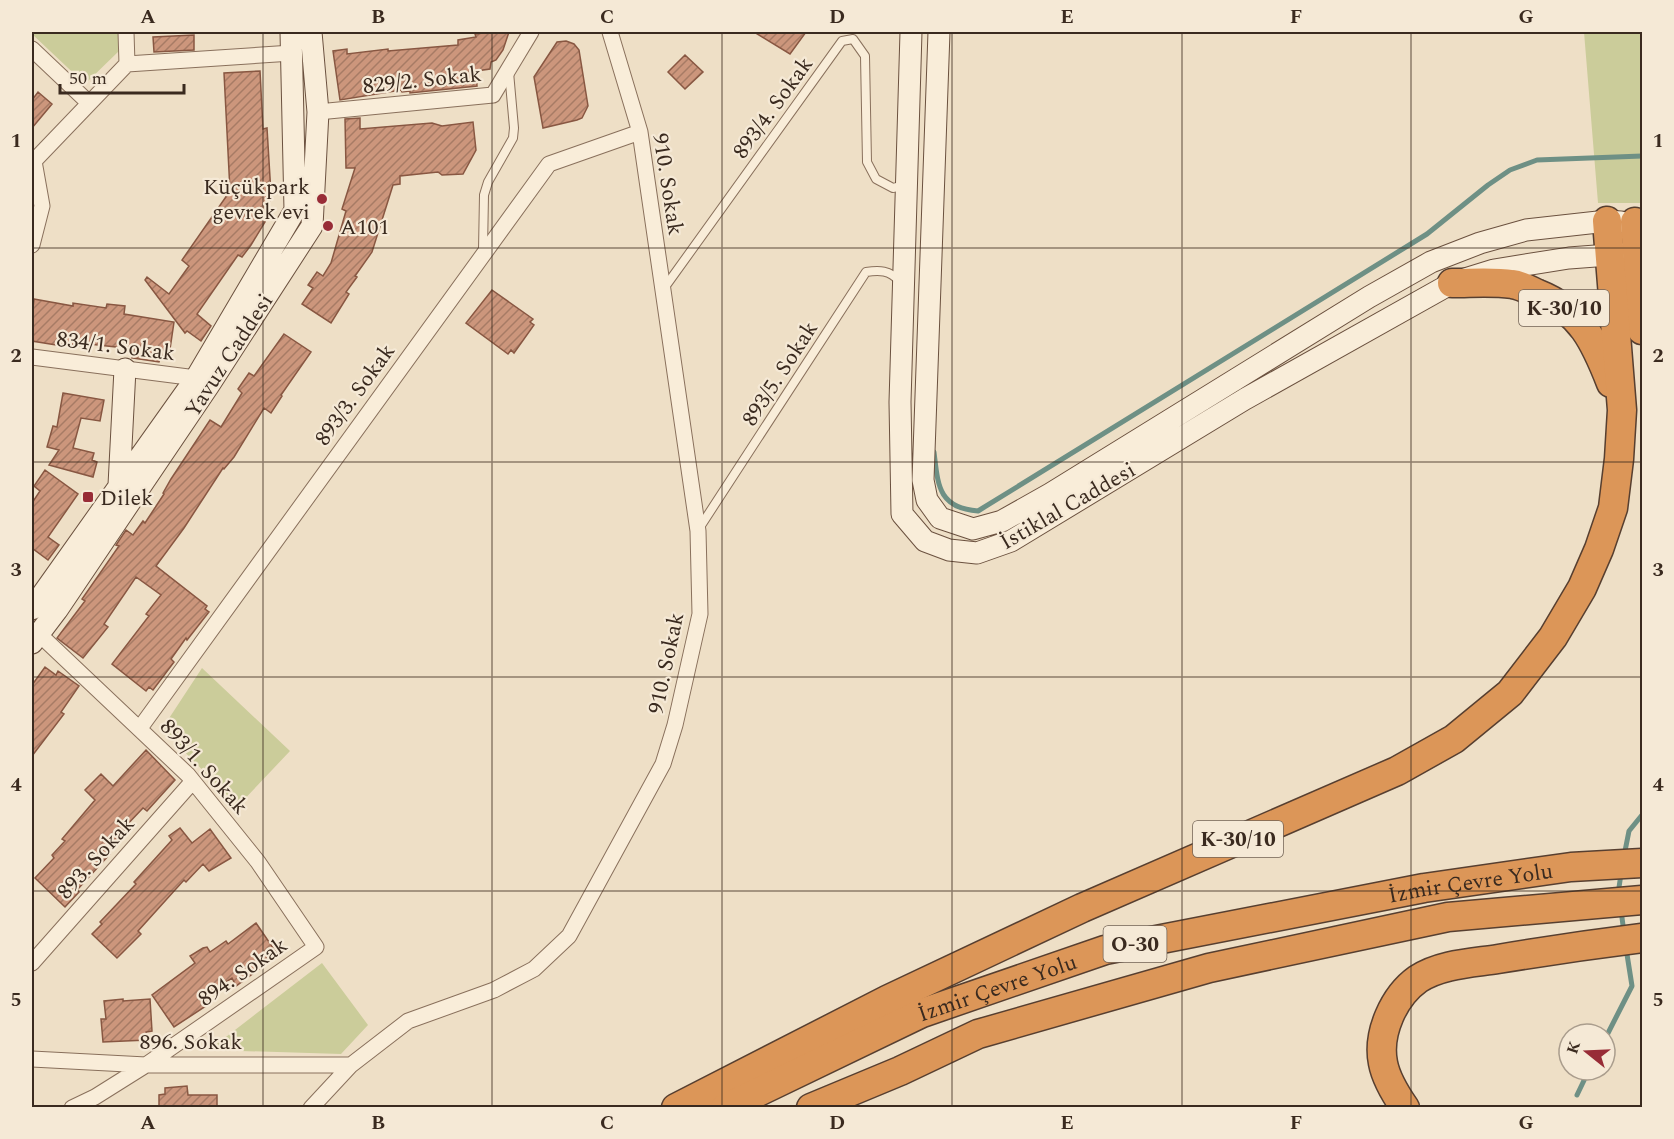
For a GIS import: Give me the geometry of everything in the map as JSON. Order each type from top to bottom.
[{"type":"highway","points":[[1607,221],[1629,254]]},
{"type":"highway","points":[[1629,254],[1639,222]]},
{"type":"highway","name":"K-30/10","points":[[1629,254],[1642,330]]},
{"type":"highway","name":"K-30/10","points":[[676,1107],[919,985],[1082,908],[1396,771],[1454,739],[1510,693],[1553,637],[1582,588],[1613,508],[1619,459],[1629,254]]},
{"type":"highway","name":"K-30/10","points":[[1452,283],[1515,284],[1559,304],[1587,331],[1597,348],[1622,410]]},
{"type":"highway","name":"İzmir Çevre Yolu","points":[[725,1107],[922,1013],[1105,950],[1424,888],[1571,867],[1642,863]]},
{"type":"highway","name":"İzmir Çevre Yolu","points":[[811,1107],[900,1071],[978,1034],[1209,968],[1448,917],[1642,900]]},
{"type":"highway","points":[[1405,1107],[1395,1092],[1382,1062],[1384,1028],[1398,998],[1419,979],[1445,967],[1575,946],[1642,938]]},
{"type":"main road","name":"Yavuz Caddesi","points":[[32,609],[119,485],[202,381],[295,210],[291,32]]},
{"type":"main road","name":"Yavuz Caddesi","points":[[35,639],[57,610],[202,381],[312,226],[318,112],[311,32]]},
{"type":"main road","name":"İstiklal Caddesi","points":[[912,32],[900,402],[902,514],[925,541],[949,550],[977,554],[1011,542],[1245,399],[1452,283],[1494,270],[1569,258],[1629,254]]},
{"type":"main road","name":"İstiklal Caddesi","points":[[939,32],[923,480],[927,500],[940,518],[973,529],[1002,521],[1050,494],[1370,297],[1431,262],[1480,243],[1526,230],[1607,221],[1639,222]]},
{"type":"main road","points":[[119,485],[125,369]]},
{"type":"street","points":[[126,32],[127,64]]},
{"type":"street","name":"829/2. Sokak","points":[[318,112],[493,95],[531,32]]},
{"type":"street","name":"910. Sokak","points":[[310,1107],[351,1065],[408,1021],[494,990],[534,969],[569,936],[663,764],[675,725],[700,614],[698,531],[640,132],[610,32]]},
{"type":"street","points":[[32,49],[89,103]]},
{"type":"street","points":[[32,245],[42,206],[33,160],[127,64],[292,53]]},
{"type":"street","name":"893/3. Sokak","points":[[140,728],[549,164],[640,132]]},
{"type":"street","name":"834/1. Sokak","points":[[32,357],[202,381]]},
{"type":"street","name":"893/1. Sokak","points":[[35,639],[140,728],[193,781],[258,862],[316,947]]},
{"type":"street","name":"893. Sokak","points":[[32,963],[193,781]]},
{"type":"street","name":"894. Sokak","points":[[72,1107],[95,1097],[146,1065],[316,947]]},
{"type":"street","name":"896. Sokak","points":[[32,1059],[146,1065],[351,1065]]},
{"type":"lane","name":"893/4. Sokak","points":[[662,291],[842,41],[853,39],[865,56],[867,162],[876,179],[893,188],[907,184]]},
{"type":"lane","points":[[483,255],[484,195],[488,182],[513,138],[508,69]]},
{"type":"lane","name":"893/5. Sokak","points":[[698,531],[866,272],[880,269],[895,276],[903,286]]},
{"type":"green space","points":[[32,32],[119,32],[120,50],[85,84]]},
{"type":"green space","points":[[1584,32],[1642,32],[1642,203],[1598,203]]},
{"type":"green space","points":[[202,668],[290,751],[238,806],[162,729]]},
{"type":"green space","points":[[322,963],[368,1025],[341,1054],[209,1050]]},
{"type":"building","points":[[509,32],[503,50],[496,60],[491,62],[490,69],[476,71],[477,86],[410,93],[410,91],[402,92],[401,90],[340,100],[333,51],[347,49],[347,54],[458,45],[458,40],[476,37],[475,34]]},
{"type":"building","points":[[754,32],[806,32],[790,54]]},
{"type":"building","points":[[194,35],[194,50],[154,52],[153,37]]},
{"type":"building","points":[[566,41],[574,44],[579,50],[588,106],[582,118],[543,128],[534,77],[557,42]]},
{"type":"building","points":[[685,55],[703,72],[685,89],[668,72]]},
{"type":"building","points":[[260,71],[263,129],[267,128],[271,194],[265,222],[251,245],[242,257],[238,255],[197,314],[211,326],[201,341],[187,331],[185,333],[145,280],[147,277],[169,294],[189,266],[182,260],[230,191],[224,73]]},
{"type":"building","points":[[38,92],[52,104],[32,128],[32,100]]},
{"type":"building","points":[[360,118],[360,129],[432,123],[442,126],[473,122],[476,150],[463,174],[442,175],[438,172],[400,176],[400,184],[393,185],[372,252],[355,276],[357,277],[346,292],[349,294],[331,323],[302,304],[313,288],[308,285],[317,272],[323,276],[331,263],[346,211],[342,209],[355,168],[346,168],[345,119]]},
{"type":"building","points":[[492,290],[533,319],[530,322],[534,325],[514,353],[511,350],[508,354],[466,323]]},
{"type":"building","points":[[34,299],[73,306],[73,303],[106,308],[107,304],[125,306],[124,314],[174,322],[169,356],[161,355],[159,362],[132,358],[134,349],[89,344],[88,347],[63,343],[62,346],[32,341]]},
{"type":"building","points":[[284,334],[311,352],[271,413],[264,408],[234,457],[223,468],[156,566],[207,606],[205,609],[209,612],[187,640],[186,638],[171,659],[174,662],[153,690],[149,687],[146,691],[112,664],[149,616],[146,614],[161,595],[136,577],[104,624],[108,627],[83,658],[57,638],[85,601],[82,599],[119,546],[116,545],[126,530],[133,535],[143,521],[145,523],[210,420],[221,427],[242,393],[238,389],[249,373],[254,376]]},
{"type":"building","points":[[63,393],[104,400],[100,421],[81,418],[73,448],[94,453],[92,460],[97,462],[93,477],[49,465],[59,450],[47,447],[53,426],[57,427]]},
{"type":"building","points":[[45,470],[78,494],[48,537],[59,545],[48,560],[32,548],[32,503],[40,491],[34,486]]},
{"type":"building","points":[[45,667],[56,675],[58,671],[79,686],[61,712],[64,714],[32,756],[32,685]]},
{"type":"building","points":[[146,750],[175,780],[147,811],[143,808],[123,829],[126,832],[107,851],[110,854],[77,890],[79,892],[65,907],[35,878],[54,858],[52,855],[65,841],[62,839],[95,800],[85,790],[101,774],[113,786]]},
{"type":"building","points":[[180,828],[192,843],[210,829],[231,858],[209,871],[203,864],[186,882],[184,880],[138,931],[141,934],[117,958],[92,934],[172,840],[169,836]]},
{"type":"building","points":[[256,923],[278,955],[236,986],[232,978],[207,994],[212,1002],[174,1027],[152,995],[195,963],[190,956],[203,948],[207,947],[210,952],[226,941],[228,944]]},
{"type":"building","points":[[123,999],[123,1001],[150,999],[152,1031],[146,1032],[147,1040],[103,1042],[101,1019],[106,1019],[104,1001]]},
{"type":"building","points":[[187,1086],[188,1095],[217,1095],[217,1107],[159,1107],[159,1095],[165,1094],[165,1088]]},
{"type":"waterway","points":[[934,452],[942,493],[955,505],[978,511],[1427,234],[1510,170],[1537,160],[1642,156]]},
{"type":"waterway","points":[[1624,856],[1629,831],[1642,815]]},
{"type":"waterway","points":[[1618,894],[1621,874]]},
{"type":"waterway","points":[[1621,910],[1624,933]]},
{"type":"waterway","points":[[1614,1022],[1632,986],[1626,948]]},
{"type":"waterway","points":[[1577,1095],[1583,1082]]},
{"type":"place","name":"Küçükpark gevrek evi","points":[[322,199]]},
{"type":"place","name":"A101","points":[[328,226]]},
{"type":"place","name":"Dilek","points":[[88,497]]}]
